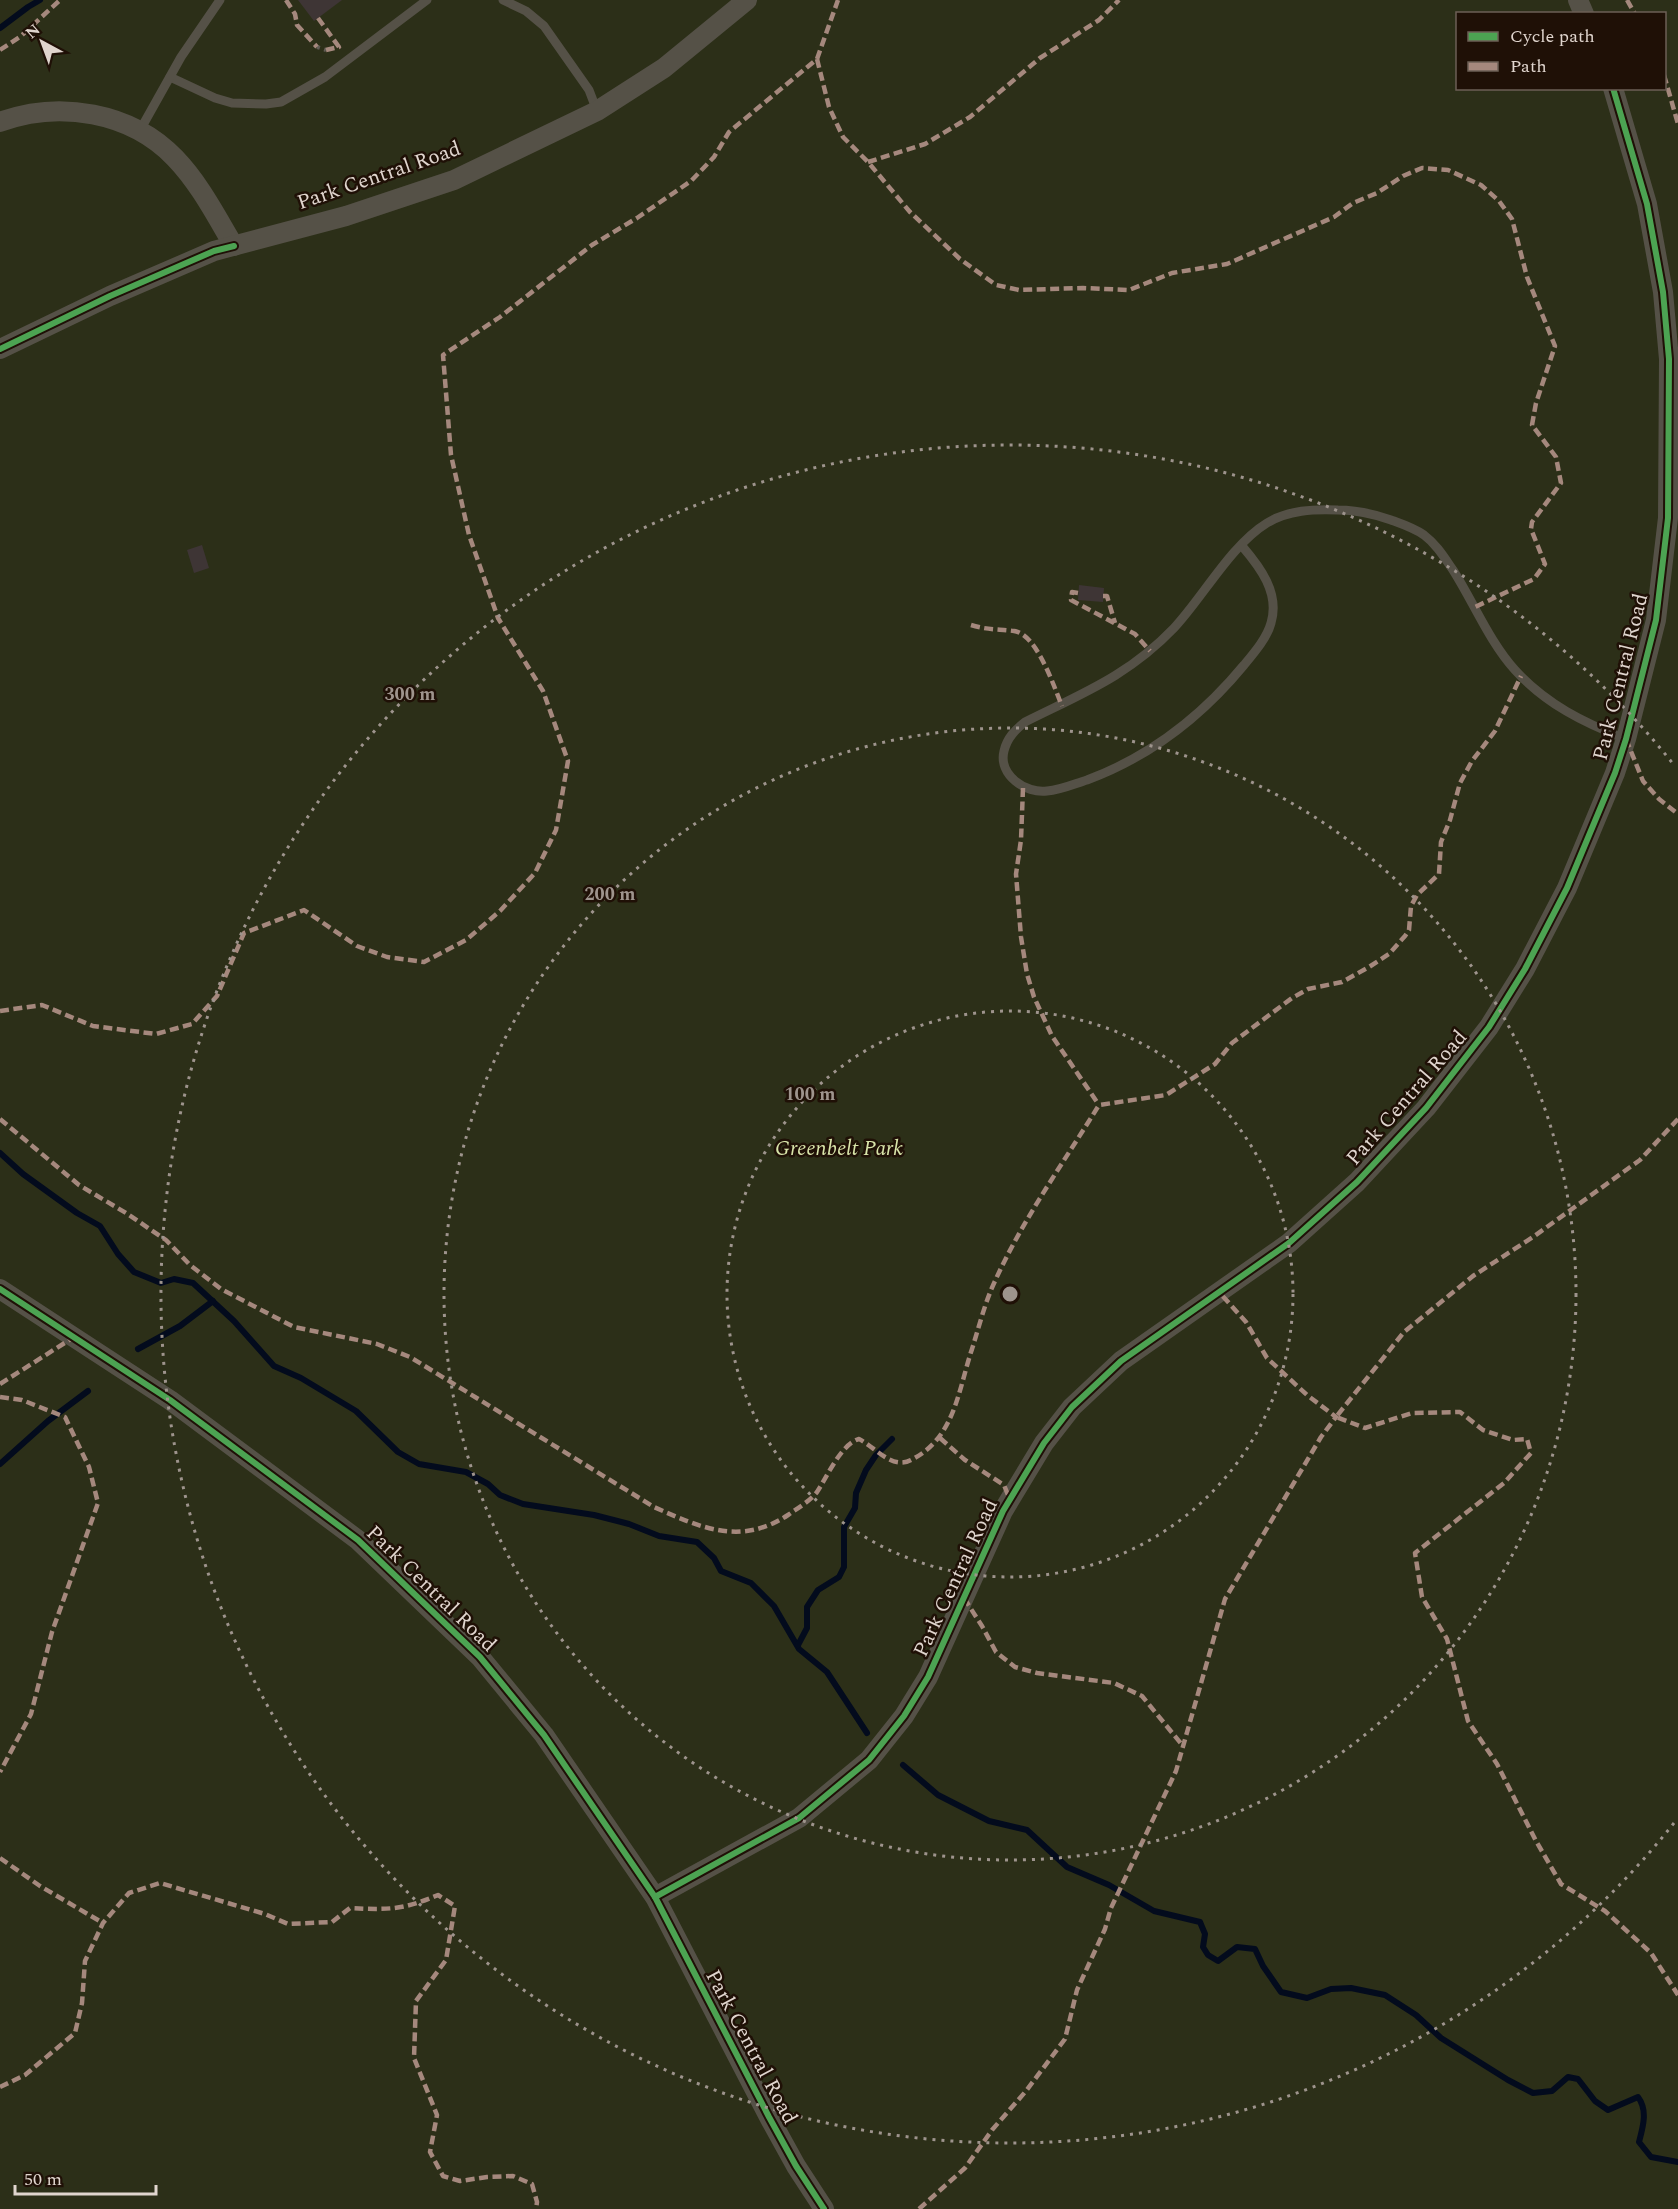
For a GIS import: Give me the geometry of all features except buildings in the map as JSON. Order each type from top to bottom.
[{"type":"street","name":"Park Central Road","points":[[0,349],[110,296],[214,251],[346,216],[454,180],[597,111],[664,68],[747,0]]},
{"type":"street","name":"Park Central Road","points":[[655,1897],[799,1818],[869,1760],[904,1716],[928,1677],[1003,1511],[1044,1443],[1072,1407],[1121,1360],[1289,1243],[1357,1182],[1426,1108],[1489,1027],[1525,969],[1566,888],[1615,773],[1626,739],[1656,620],[1666,530],[1669,360],[1663,292],[1647,204],[1614,90]]},
{"type":"street","points":[[0,122],[45,111],[71,110],[107,118],[139,132],[159,144],[177,160],[207,201],[234,246]]},
{"type":"street","name":"Park Central Road","points":[[0,1289],[170,1400],[358,1540],[480,1657],[544,1735],[655,1897],[769,2117],[796,2166],[824,2209]]},
{"type":"lane","points":[[139,132],[204,21],[220,0]]},
{"type":"lane","points":[[170,77],[215,98],[232,103],[280,102],[325,77],[427,0]]},
{"type":"lane","points":[[503,0],[526,11],[544,26],[589,90],[597,111]]},
{"type":"lane","points":[[1242,546],[1268,581],[1273,601],[1272,622],[1249,659],[1222,690],[1173,734],[1113,769],[1064,788],[1049,791],[1030,790],[1015,782],[1003,760],[1008,740],[1016,730],[1025,723],[1105,683],[1141,658],[1180,621],[1242,546],[1268,522],[1306,511],[1343,510],[1376,514],[1417,530],[1443,555],[1497,646],[1532,688],[1554,705],[1578,719],[1626,739]]},
{"type":"path","points":[[317,47],[326,50]]},
{"type":"green space","name":"Greenbelt Park","points":[[0,0],[1678,0],[1678,2209],[0,2209]]},
{"type":"waterway","points":[[0,28],[40,0]]},
{"type":"waterway","points":[[0,1153],[23,1174],[77,1213],[100,1226],[118,1254],[134,1272],[161,1283],[174,1279],[193,1283],[234,1321],[274,1366],[301,1378],[356,1411],[398,1452],[419,1464],[466,1472],[488,1484],[500,1495],[523,1504],[594,1515],[629,1524],[659,1536],[697,1542],[714,1558],[721,1571],[751,1583],[774,1606],[799,1649],[827,1672],[867,1733]]},
{"type":"waterway","points":[[138,1349],[180,1326],[213,1301]]},
{"type":"waterway","points":[[0,1464],[48,1421],[88,1391]]},
{"type":"waterway","points":[[798,1645],[807,1628],[807,1607],[818,1590],[839,1577],[844,1567],[844,1527],[855,1508],[856,1493],[866,1470],[876,1455],[892,1439]]},
{"type":"waterway","points":[[903,1765],[938,1795],[989,1821],[1027,1830],[1067,1867],[1109,1885],[1154,1911],[1200,1922],[1205,1934],[1203,1947],[1208,1955],[1218,1961],[1237,1947],[1255,1949],[1263,1966],[1281,1992],[1307,1998],[1331,1989],[1351,1988],[1385,1995],[1416,2015],[1441,2038],[1533,2093],[1552,2091],[1568,2077],[1578,2079],[1595,2101],[1608,2110],[1638,2097],[1644,2113],[1639,2142],[1651,2157],[1678,2162]]},
{"type":"marked path","points":[[0,50],[21,36],[60,0]]},
{"type":"marked path","points":[[286,0],[295,14],[297,25],[317,47]]},
{"type":"marked path","points":[[817,59],[838,0]]},
{"type":"marked path","points":[[868,162],[925,144],[970,117],[1040,58],[1099,20],[1119,0]]},
{"type":"marked path","points":[[1627,0],[1634,12]]},
{"type":"marked path","points":[[318,18],[339,47],[326,50]]},
{"type":"marked path","points":[[817,59],[829,107],[843,137],[868,162],[910,212],[960,259],[996,285],[1019,290],[1083,288],[1129,290],[1172,273],[1227,264],[1334,217],[1353,203],[1377,193],[1403,176],[1422,168],[1448,170],[1481,185],[1499,201],[1512,219],[1527,277],[1555,346],[1536,403],[1532,425],[1556,457],[1561,483],[1532,522],[1531,529],[1545,564],[1534,579],[1475,607]]},
{"type":"marked path","points":[[0,1011],[42,1005],[93,1026],[156,1034],[192,1024],[217,996],[244,933],[304,910],[357,946],[387,957],[424,962],[466,940],[500,911],[535,873],[556,830],[568,761],[543,691],[498,618],[469,535],[451,455],[443,355],[500,317],[592,245],[691,181],[714,157],[729,132],[817,59]]},
{"type":"marked path","points":[[1666,82],[1678,124]]},
{"type":"marked path","points":[[1078,593],[1072,592],[1071,600],[1135,634],[1150,651]]},
{"type":"marked path","points":[[1103,596],[1107,596],[1115,623]]},
{"type":"marked path","points":[[971,625],[1014,631],[1030,641],[1044,662],[1062,706]]},
{"type":"marked path","points":[[0,1119],[79,1185],[166,1240],[190,1265],[221,1289],[294,1327],[377,1344],[410,1357],[654,1507],[705,1527],[737,1532],[754,1530],[788,1515],[811,1498],[840,1454],[852,1442],[859,1439],[890,1460],[904,1462],[926,1451],[937,1439],[953,1412],[985,1306],[1006,1258],[1031,1213],[1099,1105],[1166,1095],[1215,1064],[1232,1043],[1292,998],[1308,989],[1342,982],[1389,954],[1409,930],[1411,906],[1417,895],[1439,874],[1441,842],[1450,820],[1460,783],[1472,761],[1495,731],[1521,676]]},
{"type":"marked path","points":[[1626,739],[1643,781],[1659,799],[1678,814]]},
{"type":"marked path","points":[[1023,788],[1021,840],[1016,874],[1021,937],[1027,974],[1034,997],[1052,1036],[1099,1105]]},
{"type":"marked path","points":[[1678,1119],[1640,1160],[1533,1237],[1473,1276],[1404,1332],[1336,1417],[1365,1428],[1412,1413],[1460,1412],[1483,1430],[1513,1440],[1527,1439],[1531,1453],[1504,1483],[1415,1553],[1422,1597],[1447,1639],[1468,1721],[1497,1764],[1536,1841],[1561,1884],[1605,1911],[1651,1953],[1678,1995]]},
{"type":"marked path","points":[[919,2209],[965,2168],[992,2130],[1026,2091],[1065,2039],[1077,1990],[1105,1929],[1111,1908],[1176,1771],[1225,1599],[1321,1437],[1336,1417],[1307,1395],[1267,1358],[1246,1322],[1219,1292]]},
{"type":"marked path","points":[[0,1384],[74,1337]]},
{"type":"marked path","points":[[0,1397],[22,1400],[65,1417],[89,1467],[98,1503],[52,1632],[31,1714],[0,1772]]},
{"type":"marked path","points":[[940,1438],[965,1460],[1004,1485],[1010,1500]]},
{"type":"marked path","points":[[964,1598],[996,1652],[1015,1667],[1037,1673],[1114,1683],[1142,1696],[1183,1746]]},
{"type":"marked path","points":[[0,1858],[40,1886],[103,1923]]},
{"type":"marked path","points":[[0,2087],[25,2075],[75,2033],[82,2003],[85,1961],[103,1923],[129,1893],[160,1883],[265,1914],[288,1924],[332,1922],[350,1908],[395,1908],[415,1904],[438,1895],[455,1906],[446,1960],[416,2001],[414,2058],[437,2115],[430,2152],[443,2176],[460,2181],[513,2176],[532,2184],[537,2202],[536,2209]]},
{"type":"cycle path","points":[[655,1897],[799,1818],[869,1760],[904,1716],[928,1677],[1003,1511],[1044,1443],[1072,1407],[1121,1361],[1289,1243],[1357,1182],[1426,1108],[1489,1027],[1525,969],[1567,888],[1615,773],[1626,739],[1656,620],[1668,518],[1669,359],[1663,292],[1647,204],[1614,90]]},
{"type":"cycle path","points":[[0,349],[110,296],[214,251],[234,246]]},
{"type":"cycle path","points":[[0,1289],[170,1400],[358,1540],[480,1657],[544,1735],[655,1897],[769,2117],[796,2166],[824,2209]]}]
